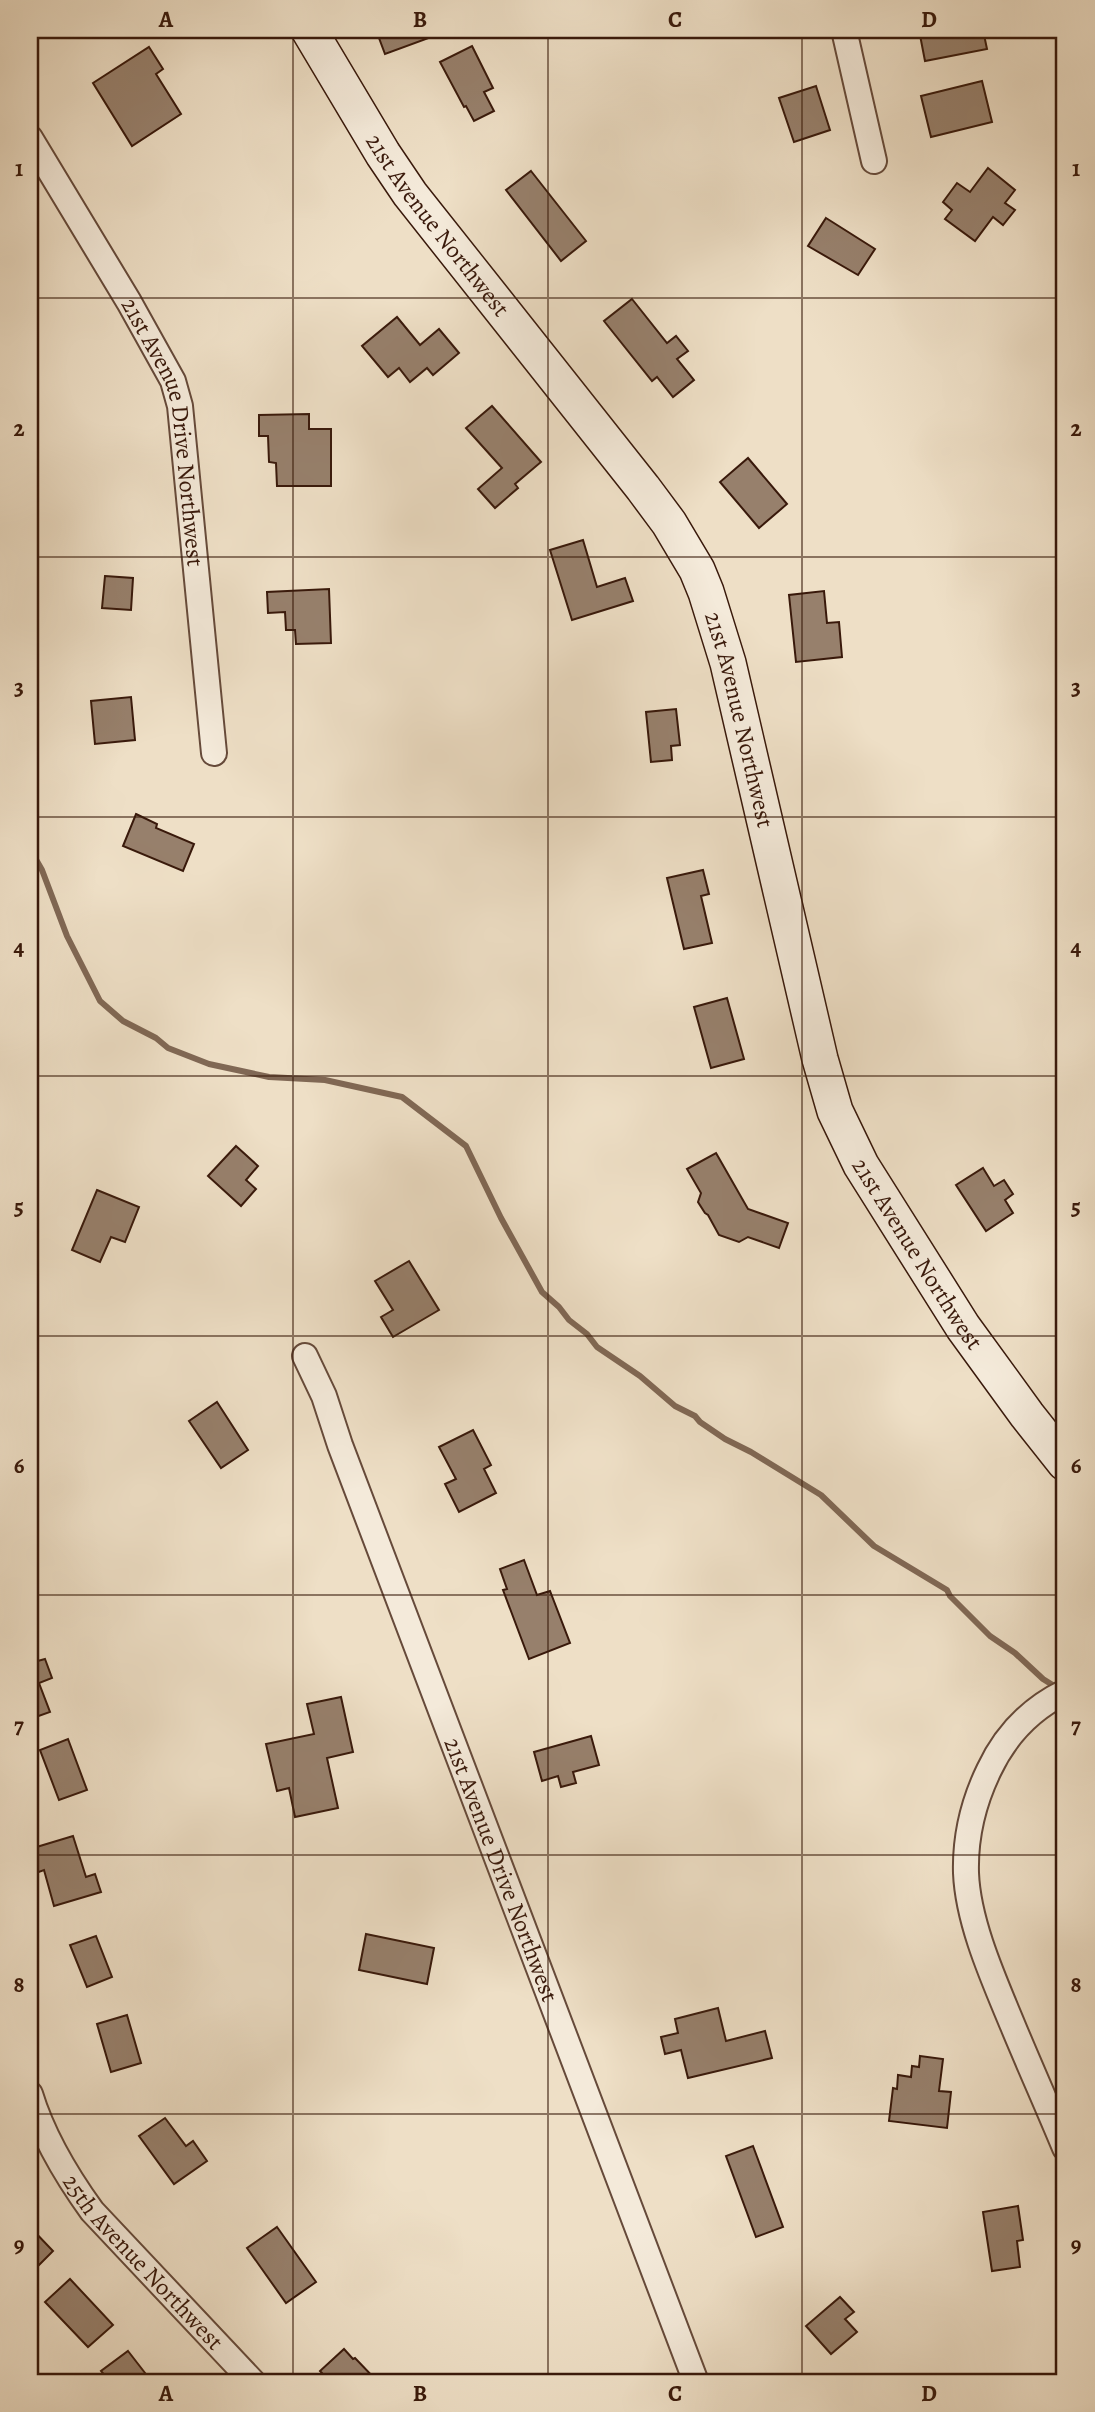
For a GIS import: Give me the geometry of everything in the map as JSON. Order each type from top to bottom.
[{"type":"street","name":"21st Avenue Northwest","points":[[309,30],[410,194],[643,488],[669,523],[696,570],[706,592],[728,663],[820,1059],[835,1111],[861,1165],[964,1327],[1065,1463]]},
{"type":"street","points":[[844,30],[874,161]]},
{"type":"street","name":"21st Avenue Drive Northwest","points":[[30,138],[129,302],[173,381],[180,407],[214,753]]},
{"type":"street","name":"21st Avenue Drive Northwest","points":[[305,1356],[324,1396],[340,1445],[696,2382]]},
{"type":"street","points":[[1065,1692],[1047,1701],[1027,1717],[999,1749],[979,1789],[970,1824],[966,1867],[970,1896],[985,1955],[1065,2148]]},
{"type":"street","name":"25th Avenue Northwest","points":[[30,2094],[44,2132],[70,2180],[92,2211],[253,2382]]},
{"type":"building","points":[[376,30],[444,30],[445,32],[385,54]]},
{"type":"building","points":[[919,30],[983,30],[987,49],[925,61]]},
{"type":"building","points":[[472,46],[493,88],[484,92],[494,111],[474,121],[440,62]]},
{"type":"building","points":[[149,47],[163,69],[156,74],[181,114],[132,146],[93,83]]},
{"type":"building","points":[[982,81],[992,122],[931,137],[921,96]]},
{"type":"building","points":[[816,86],[830,130],[794,142],[779,98]]},
{"type":"building","points":[[988,168],[1015,190],[1005,203],[1015,210],[1003,225],[993,217],[975,241],[945,219],[952,210],[943,202],[957,183],[970,192]]},
{"type":"building","points":[[531,171],[586,241],[561,261],[506,190]]},
{"type":"building","points":[[826,218],[875,249],[858,275],[808,246]]},
{"type":"building","points":[[632,299],[667,343],[676,336],[688,351],[677,359],[694,380],[673,397],[657,377],[652,381],[604,321]]},
{"type":"building","points":[[397,317],[420,345],[439,329],[459,353],[433,375],[427,368],[410,382],[399,368],[388,377],[362,346]]},
{"type":"building","points":[[492,406],[541,462],[515,484],[518,488],[495,508],[478,489],[502,468],[466,428]]},
{"type":"building","points":[[309,414],[309,429],[331,429],[331,486],[277,486],[276,463],[269,462],[268,436],[259,436],[259,415]]},
{"type":"building","points":[[748,458],[787,504],[759,528],[720,482]]},
{"type":"building","points":[[583,540],[597,587],[625,578],[633,601],[572,620],[550,550]]},
{"type":"building","points":[[105,576],[133,578],[131,610],[102,608]]},
{"type":"building","points":[[329,589],[331,643],[296,644],[295,630],[286,630],[285,612],[268,613],[267,592]]},
{"type":"building","points":[[824,591],[827,623],[839,622],[842,657],[796,662],[789,595]]},
{"type":"building","points":[[131,697],[135,740],[95,744],[91,701]]},
{"type":"building","points":[[676,709],[680,745],[671,746],[672,760],[651,762],[646,712]]},
{"type":"building","points":[[136,814],[157,824],[156,828],[194,844],[183,871],[123,846]]},
{"type":"building","points":[[703,870],[709,894],[701,896],[712,943],[684,949],[667,878]]},
{"type":"building","points":[[727,998],[744,1059],[711,1068],[694,1007]]},
{"type":"building","points":[[236,1146],[258,1166],[246,1180],[256,1189],[241,1206],[208,1176]]},
{"type":"building","points":[[716,1153],[748,1209],[788,1223],[779,1248],[748,1237],[739,1242],[719,1235],[698,1202],[701,1193],[687,1169]]},
{"type":"building","points":[[983,1168],[994,1186],[1004,1180],[1013,1194],[1005,1200],[1013,1213],[986,1231],[956,1185]]},
{"type":"building","points":[[97,1190],[139,1207],[125,1242],[111,1237],[100,1262],[72,1250]]},
{"type":"building","points":[[409,1261],[439,1310],[393,1337],[381,1317],[393,1310],[375,1281]]},
{"type":"building","points":[[217,1402],[248,1450],[221,1468],[189,1421]]},
{"type":"building","points":[[473,1430],[491,1465],[484,1469],[496,1493],[459,1512],[445,1484],[456,1479],[439,1447]]},
{"type":"building","points":[[524,1560],[537,1595],[550,1591],[570,1643],[529,1659],[503,1590],[507,1589],[500,1569]]},
{"type":"building","points":[[45,1659],[52,1678],[39,1683],[50,1712],[30,1719],[30,1663]]},
{"type":"building","points":[[341,1697],[353,1752],[327,1758],[338,1808],[295,1817],[289,1788],[277,1791],[266,1744],[314,1734],[307,1704]]},
{"type":"building","points":[[591,1736],[599,1765],[573,1772],[576,1783],[561,1787],[558,1776],[542,1781],[534,1752]]},
{"type":"building","points":[[68,1739],[87,1790],[59,1800],[40,1750]]},
{"type":"building","points":[[73,1836],[86,1877],[95,1874],[101,1892],[54,1906],[44,1870],[36,1873],[30,1849]]},
{"type":"building","points":[[366,1934],[434,1948],[427,1984],[359,1970]]},
{"type":"building","points":[[96,1936],[112,1977],[87,1987],[70,1945]]},
{"type":"building","points":[[718,2008],[726,2041],[765,2031],[772,2058],[688,2078],[681,2050],[665,2054],[661,2037],[678,2033],[675,2019]]},
{"type":"building","points":[[127,2015],[141,2063],[111,2072],[97,2024]]},
{"type":"building","points":[[920,2056],[943,2059],[939,2091],[951,2092],[947,2128],[889,2121],[893,2088],[897,2089],[898,2075],[911,2077],[912,2066],[919,2067]]},
{"type":"building","points":[[165,2118],[186,2146],[193,2141],[207,2161],[174,2184],[139,2136]]},
{"type":"building","points":[[753,2146],[783,2227],[756,2237],[726,2156]]},
{"type":"building","points":[[1018,2206],[1023,2240],[1017,2241],[1020,2267],[992,2271],[983,2212]]},
{"type":"building","points":[[30,2227],[53,2251],[30,2274]]},
{"type":"building","points":[[277,2227],[316,2282],[286,2303],[247,2248]]},
{"type":"building","points":[[70,2279],[113,2325],[88,2347],[45,2302]]},
{"type":"building","points":[[840,2297],[854,2312],[845,2319],[857,2332],[831,2354],[806,2326]]},
{"type":"building","points":[[344,2349],[378,2382],[330,2382],[320,2371]]},
{"type":"building","points":[[128,2351],[152,2382],[110,2382],[101,2371]]},
{"type":"waterway","points":[[30,849],[42,870],[67,936],[100,1001],[123,1021],[156,1038],[168,1048],[209,1064],[269,1077],[325,1080],[402,1097],[466,1146],[501,1218],[542,1292],[587,1334],[597,1347],[640,1376],[675,1406],[695,1416],[725,1439],[821,1495],[874,1546],[947,1590],[990,1636],[1059,1689]]}]
